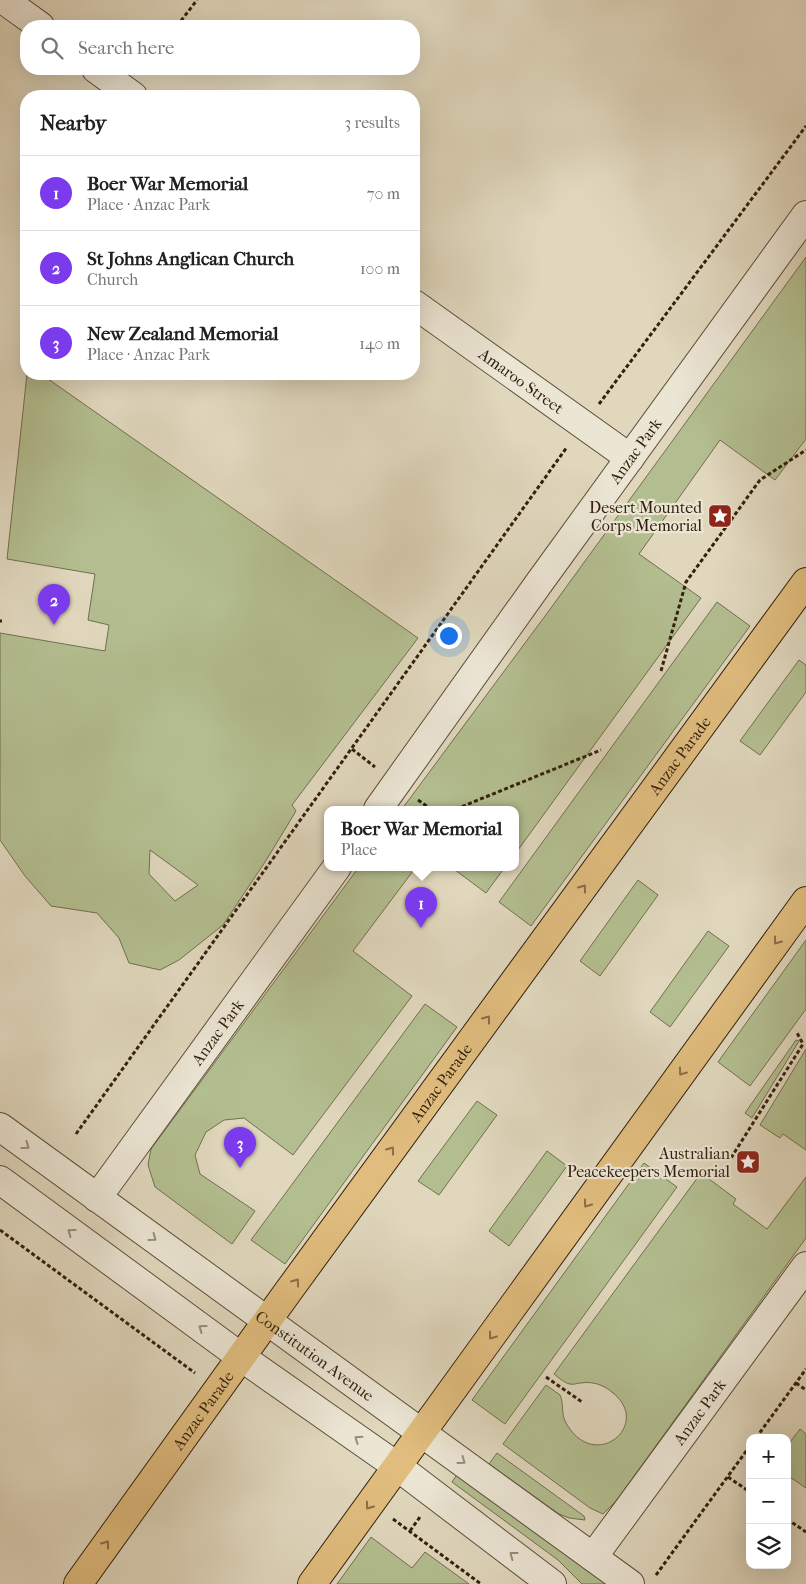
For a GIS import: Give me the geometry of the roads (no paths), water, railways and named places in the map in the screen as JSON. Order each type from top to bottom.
[{"type":"main road","name":"Anzac Parade","points":[[78,1584],[241,1357],[806,582]]},
{"type":"main road","points":[[312,1584],[806,901]]},
{"type":"street","points":[[4,0],[32,20]]},
{"type":"street","points":[[104,75],[125,90]]},
{"type":"street","name":"Anzac Park","points":[[380,806],[806,214]]},
{"type":"street","name":"Amaroo Street","points":[[420,308],[630,458]]},
{"type":"street","name":"Anzac Park","points":[[97,1198],[333,871]]},
{"type":"street","name":"Constitution Avenue","points":[[0,1127],[630,1584]]},
{"type":"street","points":[[0,1180],[241,1357],[398,1467],[552,1584]]},
{"type":"street","name":"Anzac Park","points":[[593,1557],[806,1266]]},
{"type":"place","name":"Desert Mounted Corps Memorial","points":[[720,516]]},
{"type":"place","name":"St Johns Anglican Church","points":[[54,625]]},
{"type":"place","name":"Boer War Memorial","points":[[421,928]]},
{"type":"place","name":"Australian Peacekeepers Memorial","points":[[748,1162]]},
{"type":"place","name":"New Zealand Memorial","points":[[240,1168]]}]
